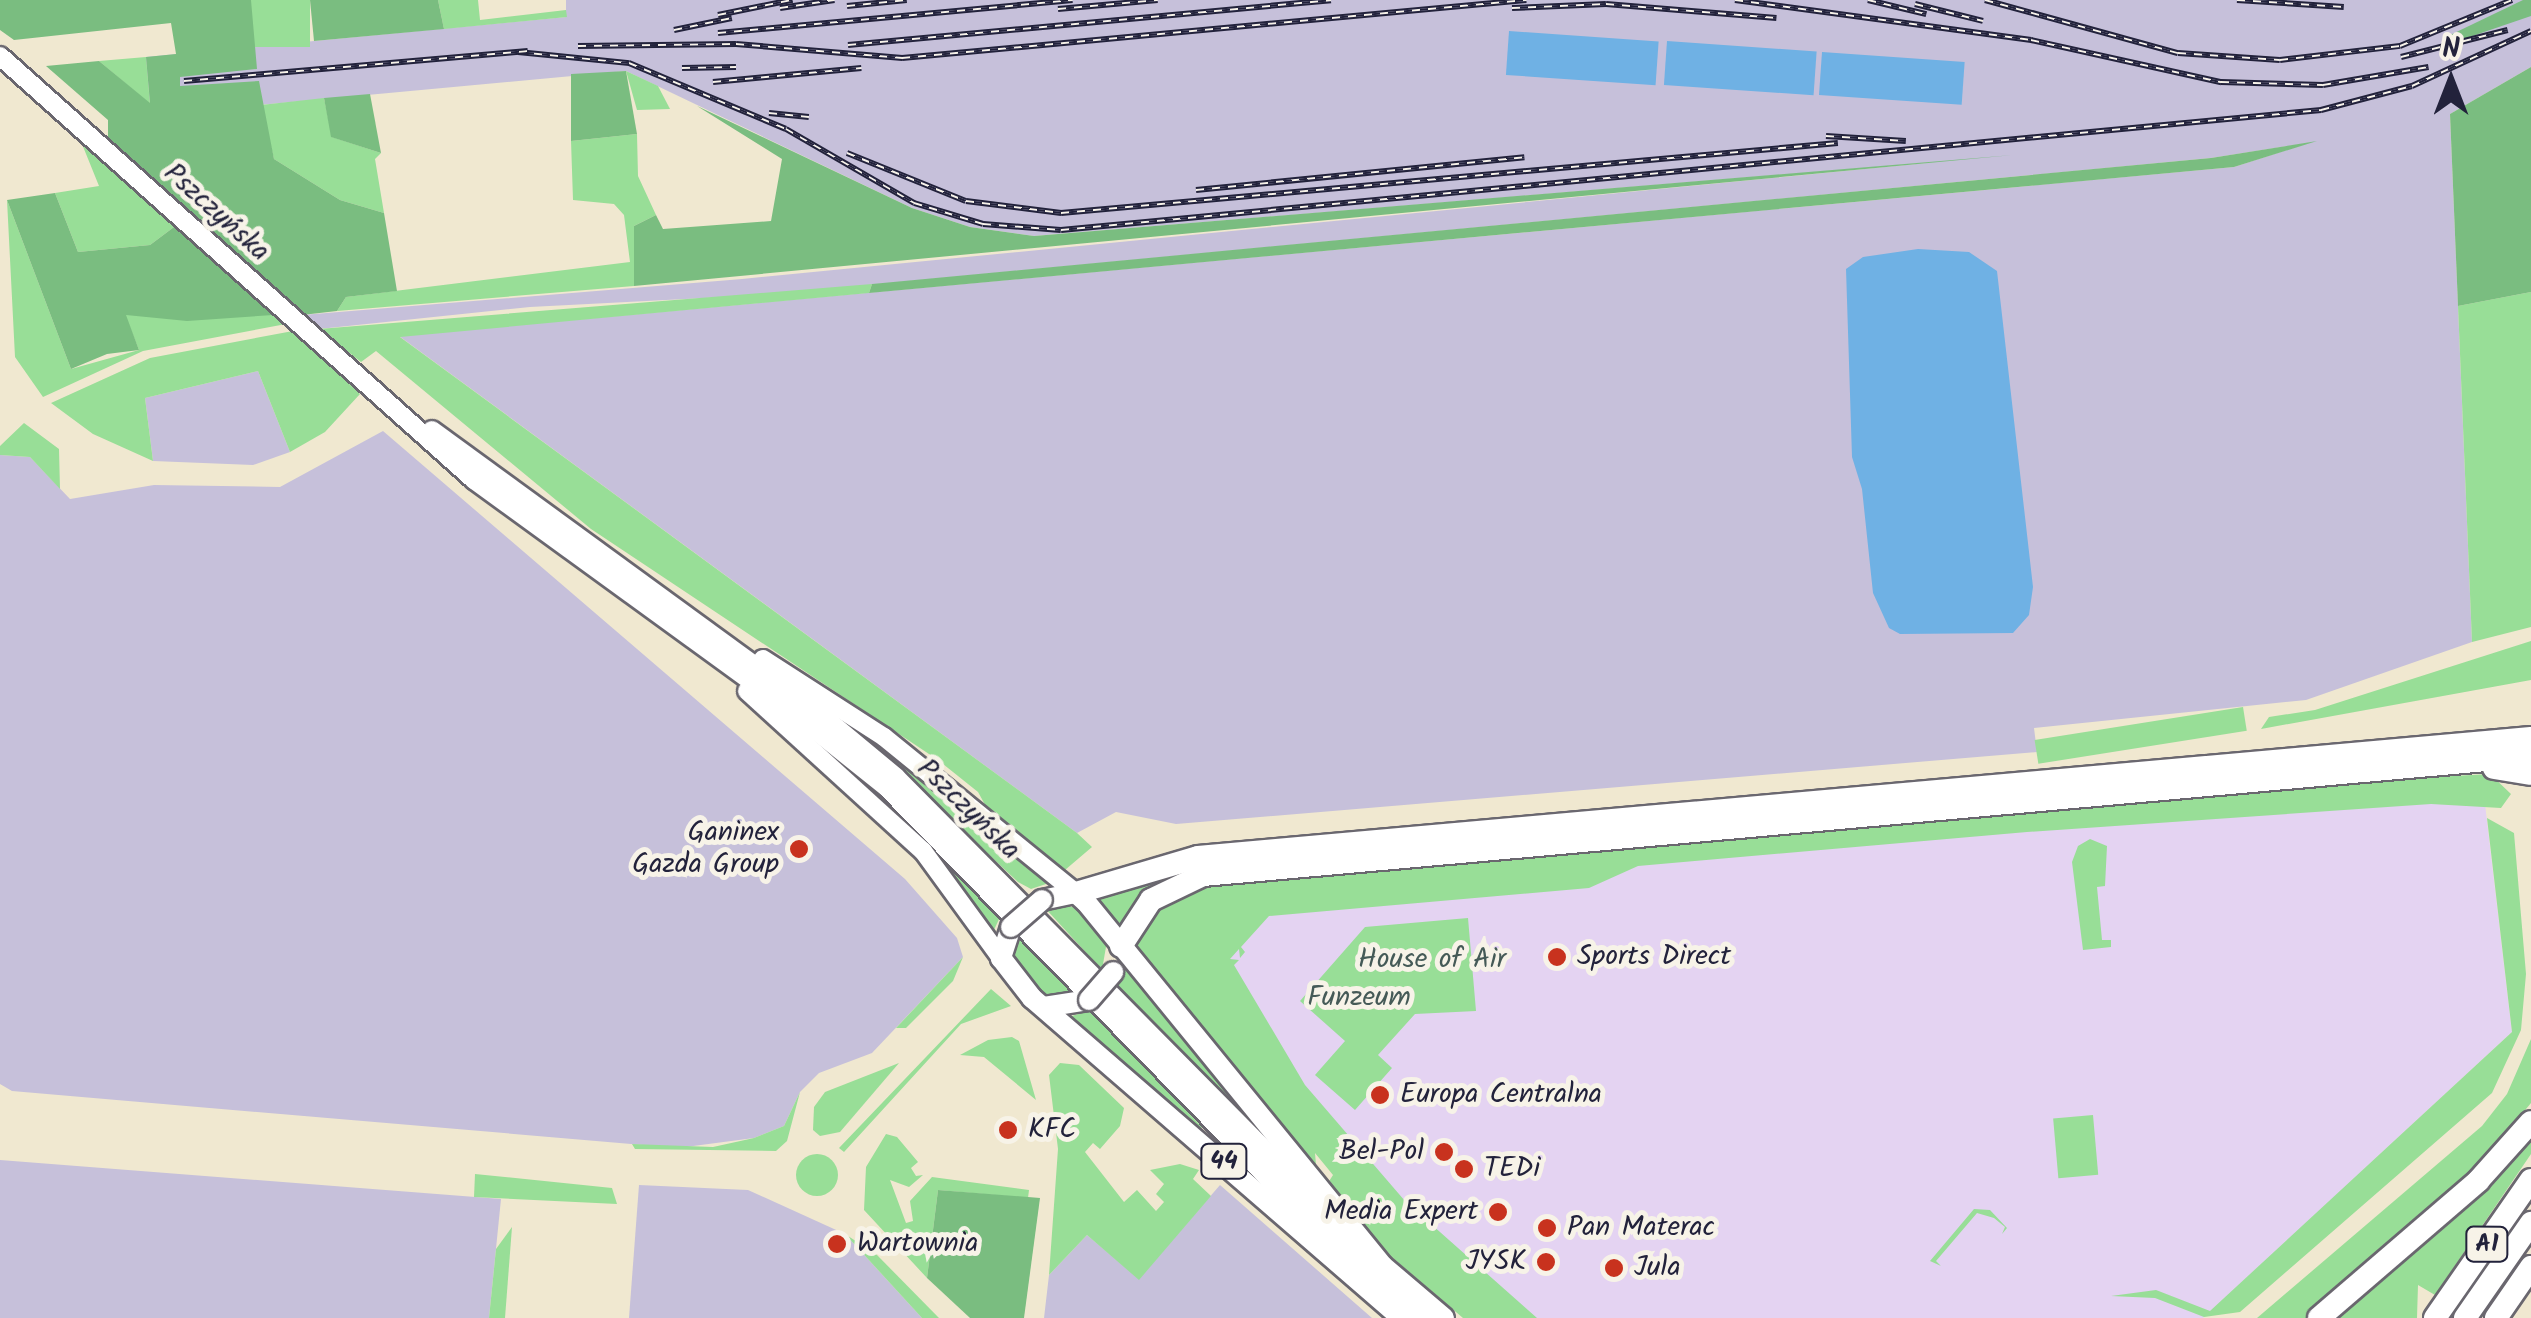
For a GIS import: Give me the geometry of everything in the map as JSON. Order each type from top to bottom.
[{"type":"highway","points":[[2453,754],[2531,726]]},
{"type":"highway","points":[[1121,946],[1151,900],[1203,875],[2453,754],[2531,738]]},
{"type":"highway","points":[[2453,754],[2531,774]]},
{"type":"highway","points":[[1076,893],[1198,857],[2453,754],[2531,756]]},
{"type":"highway","points":[[2320,1318],[2478,1181],[2531,1122]]},
{"type":"highway","name":"A1","points":[[2438,1313],[2531,1180]]},
{"type":"highway","name":"A1","points":[[2468,1313],[2531,1223]]},
{"type":"highway","points":[[2497,1316],[2531,1267]]},
{"type":"main road","name":"Pszczyńska","points":[[0,56],[499,501],[835,744],[939,836],[1287,1197],[1423,1318]]},
{"type":"main road","name":"Pszczyńska","points":[[395,407],[495,472],[896,777],[1264,1156],[1444,1318]]},
{"type":"main road","points":[[668,603],[870,727],[1076,893],[1121,946],[1113,972],[1089,1000],[1044,1007]]},
{"type":"main road","points":[[698,646],[923,851],[1001,958]]},
{"type":"main road","points":[[1001,958],[1011,927],[1042,900],[1076,893]]},
{"type":"main road","name":"44","points":[[1121,946],[1383,1266]]},
{"type":"main road","name":"44","points":[[1001,958],[1044,1007],[1401,1318]]},
{"type":"shaded area","points":[[566,0],[2531,0],[2531,67],[2450,114],[2472,642],[2306,700],[2034,728],[2037,752],[1176,824],[1116,812],[1077,833],[399,336],[2234,167],[2308,143],[2211,158],[763,295],[530,307],[319,329],[302,315],[742,279],[1936,162],[1034,236],[970,227],[912,208],[626,71],[151,115],[146,57],[566,17]]},
{"type":"shaded area","points":[[258,371],[290,452],[253,465],[153,461],[145,398]]},
{"type":"shaded area","points":[[383,431],[905,879],[957,938],[963,957],[872,1053],[819,1073],[800,1092],[784,1126],[754,1138],[678,1148],[12,1091],[0,1084],[0,455],[30,457],[70,499],[154,485],[280,487]]},
{"type":"shaded area","name":"Europa Centralna","points":[[2483,787],[2512,1032],[2203,1318],[1490,1318],[1192,1018],[1216,896]]},
{"type":"shaded area","points":[[0,1160],[501,1199],[489,1318],[0,1318]]},
{"type":"shaded area","points":[[639,1185],[748,1190],[845,1234],[922,1318],[629,1318]]},
{"type":"shaded area","points":[[1220,1185],[1372,1318],[1044,1318],[1049,1275],[1087,1235],[1139,1279]]},
{"type":"green space","points":[[0,0],[251,0],[257,69],[180,77],[180,86],[259,81],[274,159],[340,200],[384,213],[397,291],[346,297],[337,311],[302,315],[108,138],[108,120],[46,66],[99,61],[150,103],[146,57],[176,54],[171,23],[14,40],[0,30]]},
{"type":"green space","points":[[251,0],[310,0],[310,47],[251,47]]},
{"type":"green space","points":[[310,0],[438,0],[444,29],[314,41]]},
{"type":"green space","points":[[438,0],[478,0],[480,20],[566,10],[567,17],[444,29]]},
{"type":"green space","points":[[2523,0],[2531,0],[2531,16],[2449,44],[2446,37]]},
{"type":"green space","points":[[146,57],[150,104],[99,61]]},
{"type":"green space","points":[[2531,67],[2531,292],[2458,306],[2450,114]]},
{"type":"green space","points":[[626,71],[658,86],[670,109],[637,110]]},
{"type":"green space","points":[[626,71],[637,134],[571,141],[571,74]]},
{"type":"green space","points":[[370,94],[381,153],[331,137],[324,98]]},
{"type":"green space","points":[[324,98],[332,137],[381,153],[375,159],[384,213],[340,200],[274,159],[261,105]]},
{"type":"green space","points":[[697,106],[912,208],[970,227],[1034,236],[2013,155],[634,286],[634,226],[656,215],[663,229],[771,221],[782,159]]},
{"type":"green space","points":[[637,134],[638,176],[656,215],[634,226],[634,286],[337,311],[346,297],[630,262],[624,215],[614,204],[573,200],[571,141]]},
{"type":"green space","points":[[2317,141],[2234,167],[869,293],[872,284],[2211,158]]},
{"type":"green space","points":[[82,144],[174,227],[150,245],[78,252],[55,193],[99,186]]},
{"type":"green space","points":[[55,193],[78,252],[150,245],[174,227],[273,315],[187,321],[126,315],[139,350],[107,354],[71,369],[7,200]]},
{"type":"green space","points":[[7,200],[71,369],[139,350],[125,315],[273,315],[286,324],[143,351],[43,397],[15,357]]},
{"type":"green space","points":[[872,284],[869,293],[400,337],[1077,833],[1092,847],[1065,870],[988,810],[978,792],[938,760],[591,529],[376,351],[361,362],[319,329]]},
{"type":"green space","points":[[2531,292],[2531,627],[2472,642],[2458,306]]},
{"type":"green space","points":[[293,331],[360,394],[325,432],[290,452],[258,371],[145,398],[153,461],[93,434],[51,403],[150,358]]},
{"type":"green space","points":[[24,423],[59,449],[60,489],[30,457],[0,455],[0,446]]},
{"type":"green space","points":[[2531,641],[2531,680],[2261,729],[2269,717],[2315,710]]},
{"type":"green space","points":[[2243,707],[2247,731],[2038,764],[2035,740]]},
{"type":"green space","points":[[880,742],[1052,882],[1031,889],[1018,882],[875,748]]},
{"type":"green space","points":[[2490,774],[2511,794],[2501,808],[2431,804],[2027,832],[1638,866],[1589,888],[1269,916],[1241,947],[1245,952],[1240,958],[1239,949],[1230,959],[1239,960],[1234,965],[1305,1085],[1405,1201],[1537,1318],[1463,1318],[1374,1242],[1326,1186],[1333,1175],[1315,1153],[1316,1165],[1308,1166],[1131,945],[1136,924],[1186,886],[2287,785]]},
{"type":"green space","points":[[2487,818],[2514,833],[2526,974],[2521,1030],[2492,1093],[2240,1312],[2204,1317],[2155,1298],[2111,1296],[2156,1290],[2210,1311],[2512,1032]]},
{"type":"green space","points":[[2090,839],[2107,846],[2105,886],[2097,887],[2102,940],[2111,940],[2111,947],[2083,950],[2072,862],[2078,846]]},
{"type":"green space","points":[[932,840],[1001,915],[993,932],[929,846]]},
{"type":"green space","points":[[1184,872],[1143,896],[1120,929],[1092,898]]},
{"type":"green space","points":[[1045,908],[1078,908],[1107,941],[1102,970]]},
{"type":"green space","points":[[1468,918],[1476,1011],[1415,1014],[1378,1055],[1392,1068],[1355,1110],[1315,1075],[1345,1041],[1300,1001],[1365,927]]},
{"type":"green space","points":[[1018,934],[1077,996],[1042,995],[1013,958]]},
{"type":"green space","points":[[963,957],[953,981],[906,1028],[896,1028]]},
{"type":"green space","points":[[1123,960],[1170,1023],[1258,1127],[1252,1131],[1116,984]]},
{"type":"green space","points":[[991,989],[1011,1006],[961,1024],[844,1152],[839,1148]]},
{"type":"green space","points":[[1090,1010],[1202,1127],[1200,1130],[1066,1018]]},
{"type":"green space","points":[[1012,1037],[1019,1041],[1036,1100],[984,1057],[960,1055],[988,1040]]},
{"type":"green space","points":[[2531,1039],[2531,1103],[2466,1181],[2306,1318],[2257,1318],[2482,1126],[2507,1094]]},
{"type":"green space","points":[[899,1063],[840,1132],[820,1136],[813,1130],[814,1107],[825,1092]]},
{"type":"green space","points":[[1060,1063],[1079,1065],[1124,1108],[1120,1126],[1100,1149],[1093,1143],[1085,1152],[1124,1202],[1137,1190],[1156,1211],[1164,1202],[1156,1194],[1164,1184],[1150,1170],[1180,1164],[1199,1170],[1193,1179],[1211,1196],[1139,1280],[1087,1235],[1049,1275],[1058,1149],[1049,1075]]},
{"type":"green space","points":[[800,1092],[787,1141],[776,1151],[635,1149],[632,1144],[713,1147],[754,1138],[784,1126]]},
{"type":"green space","points":[[2093,1115],[2098,1175],[2058,1178],[2053,1118]]},
{"type":"green space","points":[[2531,1131],[2531,1154],[2435,1295],[2418,1285],[2417,1318],[2329,1318]]},
{"type":"green space","points":[[886,1134],[897,1137],[918,1162],[911,1168],[916,1176],[923,1175],[909,1187],[890,1180],[906,1223],[913,1221],[910,1201],[932,1177],[1029,1190],[1028,1198],[938,1190],[927,1278],[864,1210],[866,1167]]},
{"type":"green space","points":[[817,1154],[832,1160],[838,1175],[832,1190],[817,1196],[802,1190],[796,1175],[802,1160]]},
{"type":"green space","points":[[475,1174],[612,1188],[617,1204],[474,1197]]},
{"type":"green space","points":[[938,1190],[1040,1198],[1024,1318],[970,1318],[927,1278]]},
{"type":"green space","points":[[1974,1209],[1990,1210],[2007,1228],[2002,1234],[2005,1227],[1994,1218],[1977,1213],[1936,1261],[1941,1266],[1930,1261]]},
{"type":"green space","points":[[512,1227],[505,1318],[489,1318],[496,1249]]},
{"type":"green space","points":[[845,1234],[877,1255],[939,1318],[922,1318]]},
{"type":"water","points":[[1509,31],[1659,41],[1656,85],[1506,75]]},
{"type":"water","points":[[1667,41],[1817,51],[1814,95],[1664,85]]},
{"type":"water","points":[[1822,52],[1965,62],[1962,105],[1819,95]]},
{"type":"water","points":[[1918,249],[1969,252],[1997,271],[2033,587],[2029,615],[2013,633],[1900,634],[1889,628],[1873,593],[1862,489],[1852,457],[1846,269],[1863,257]]},
{"type":"railway","points":[[718,15],[792,0]]},
{"type":"railway","points":[[780,8],[834,0]]},
{"type":"railway","points":[[847,6],[907,0]]},
{"type":"railway","points":[[718,33],[1072,0]]},
{"type":"railway","points":[[1058,9],[1158,0]]},
{"type":"railway","points":[[848,45],[1331,0]]},
{"type":"railway","points":[[578,46],[736,44],[902,58],[1526,0]]},
{"type":"railway","points":[[1735,0],[2031,40],[2221,82],[2323,85],[2428,67]]},
{"type":"railway","points":[[1868,0],[1926,14]]},
{"type":"railway","points":[[1985,0],[2178,53],[2280,60],[2400,46],[2512,0]]},
{"type":"railway","points":[[2237,0],[2344,7]]},
{"type":"railway","points":[[1512,8],[1606,4],[1776,18]]},
{"type":"railway","points":[[1915,4],[1983,21]]},
{"type":"railway","points":[[674,30],[732,18]]},
{"type":"railway","points":[[2401,57],[2508,30]]},
{"type":"railway","points":[[518,52],[629,63],[786,129],[914,203],[983,224],[1061,230],[2321,110],[2412,86],[2531,31]]},
{"type":"railway","points":[[184,81],[528,51]]},
{"type":"railway","points":[[682,68],[736,67]]},
{"type":"railway","points":[[713,82],[861,68]]},
{"type":"railway","points":[[769,113],[809,117]]},
{"type":"railway","points":[[1826,136],[1906,141]]},
{"type":"railway","points":[[847,153],[966,201],[1061,213],[1838,143]]},
{"type":"railway","points":[[1196,190],[1524,157]]},
{"type":"place","name":"Ganinex Gazda Group","points":[[799,849]]},
{"type":"place","name":"Sports Direct","points":[[1557,957]]},
{"type":"place","name":"Europa Centralna","points":[[1380,1095]]},
{"type":"place","name":"KFC","points":[[1008,1130]]},
{"type":"place","name":"Bel-Pol","points":[[1444,1152]]},
{"type":"place","name":"TEDi","points":[[1464,1169]]},
{"type":"place","name":"Media Expert","points":[[1498,1212]]},
{"type":"place","name":"Pan Materac","points":[[1547,1228]]},
{"type":"place","name":"Wartownia","points":[[837,1244]]},
{"type":"place","name":"JYSK","points":[[1546,1262]]},
{"type":"place","name":"Jula","points":[[1614,1268]]},
{"type":"park label","name":"House of Air","points":[[1432,960]]},
{"type":"park label","name":"Funzeum","points":[[1359,998]]}]
